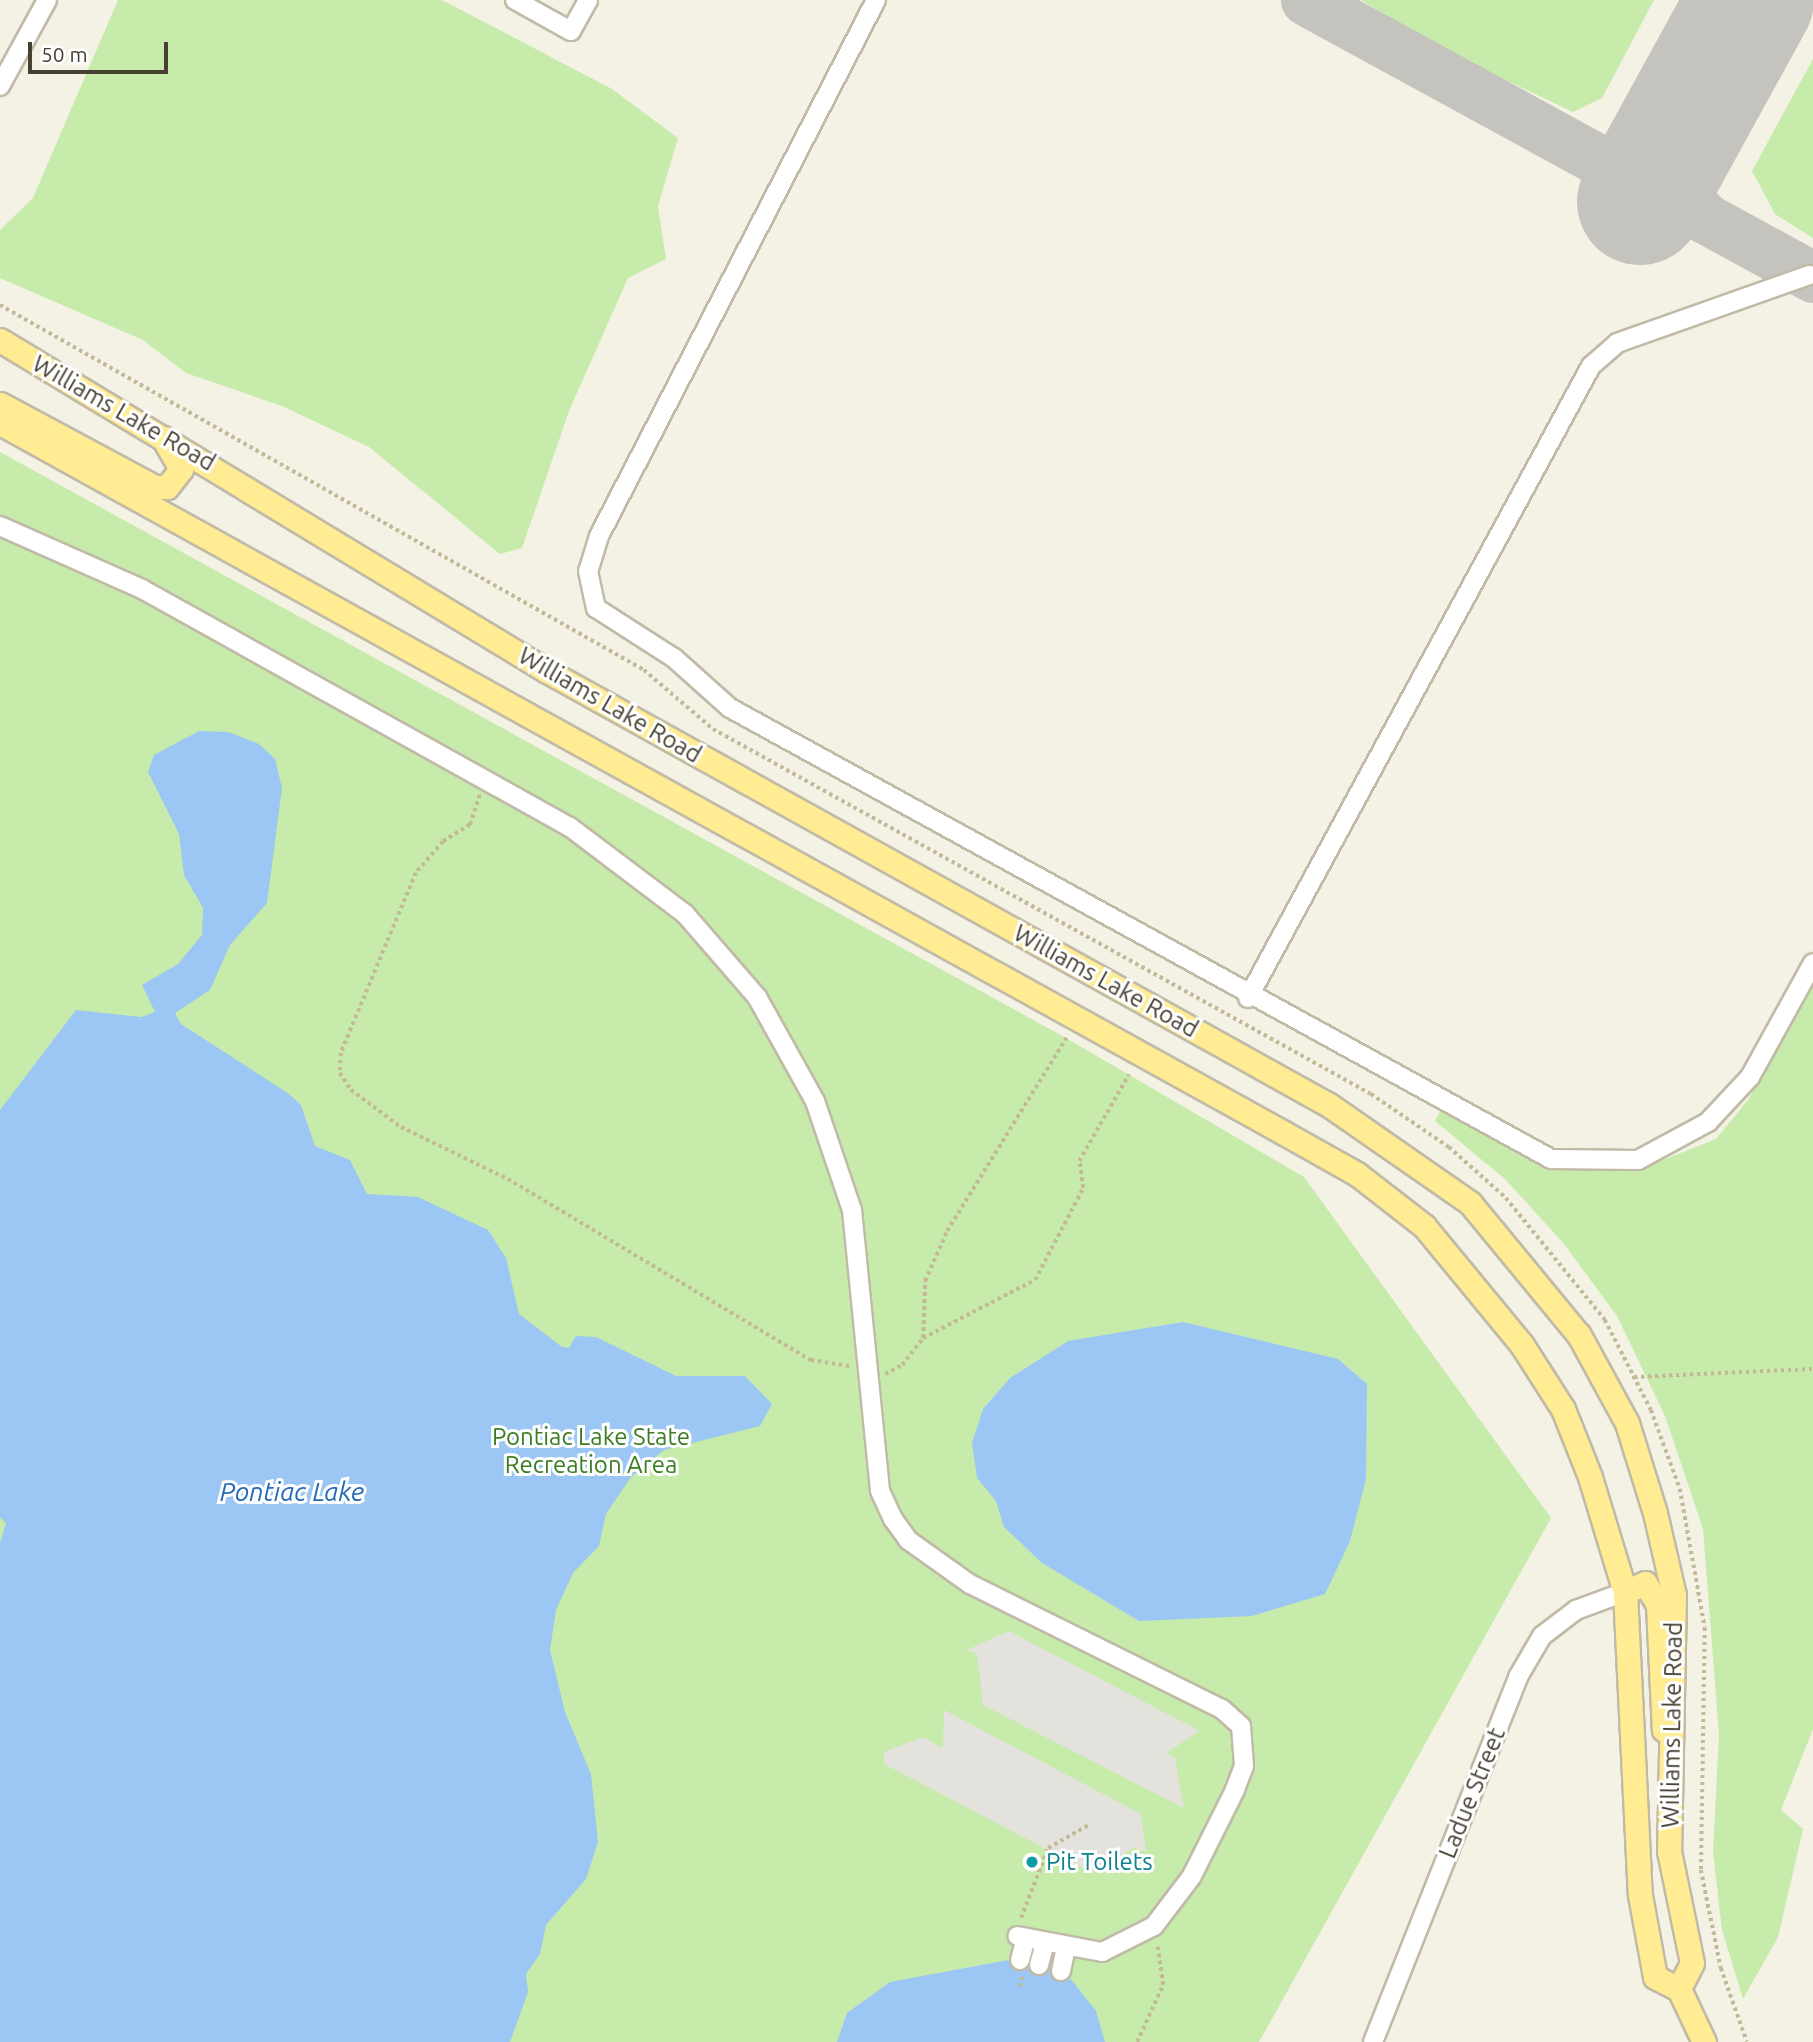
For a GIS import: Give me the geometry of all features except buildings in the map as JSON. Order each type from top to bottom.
[{"type":"main road","name":"Williams Lake Road","points":[[0,340],[159,432],[547,671],[1329,1105],[1470,1203],[1579,1335],[1628,1423],[1674,1595],[1677,1681],[1670,1758],[1669,1851],[1692,1963],[1679,1989]]},
{"type":"main road","points":[[0,404],[130,476],[167,487],[181,469],[159,432]]},
{"type":"main road","name":"Williams Lake Road","points":[[0,423],[1357,1174],[1424,1226],[1522,1345],[1563,1409],[1625,1592],[1640,1895],[1655,1977],[1679,1989],[1704,2042]]},
{"type":"main road","points":[[1625,1592],[1645,1583],[1658,1605],[1659,1704],[1670,1758]]},
{"type":"main road","points":[[1631,1691],[1646,1758],[1647,1839],[1656,1856],[1669,1851]]},
{"type":"street","points":[[0,86],[47,0]]},
{"type":"street","points":[[515,0],[539,6],[571,31],[588,0]]},
{"type":"street","points":[[876,0],[599,536],[588,571],[596,608],[674,658],[730,708],[1248,998],[1532,1151],[1600,1164],[1664,1150],[1723,1110],[1750,1077],[1813,963]]},
{"type":"street","points":[[1248,998],[1591,366],[1617,343],[1809,275]]},
{"type":"street","points":[[0,526],[142,589],[570,827],[650,883],[725,953],[757,997],[815,1101],[852,1210],[880,1491],[908,1540],[971,1584],[1222,1709],[1241,1726],[1244,1766],[1235,1790],[1185,1886],[1153,1926],[1102,1952],[1066,1948],[1021,1937],[1020,1960]]},
{"type":"street","name":"Ladue Street","points":[[1373,2042],[1518,1677],[1542,1636],[1576,1610],[1625,1592]]},
{"type":"street","points":[[1039,1965],[1045,1943]]},
{"type":"street","points":[[1060,1971],[1066,1948]]},
{"type":"path","points":[[485,780],[470,825],[443,842],[416,873],[341,1054],[340,1073],[351,1090],[401,1127],[508,1179],[811,1360],[870,1373],[902,1365],[923,1338],[1035,1280],[1083,1188],[1079,1161],[1129,1074]]},
{"type":"path","points":[[923,1338],[925,1281],[947,1231],[1066,1038]]},
{"type":"path","points":[[1633,1378],[1813,1369]]},
{"type":"path","points":[[1021,1937],[1030,1882],[1048,1848],[1090,1824]]},
{"type":"path","points":[[1137,2042],[1163,1985],[1153,1926]]},
{"type":"green space","points":[[118,0],[442,0],[612,89],[678,138],[658,206],[666,259],[628,278],[569,411],[522,548],[500,554],[369,447],[282,406],[186,373],[143,340],[0,278],[0,230],[33,198]]},
{"type":"green space","points":[[1361,0],[1654,0],[1602,98],[1573,112],[1442,50]]},
{"type":"green space","points":[[1813,59],[1813,238],[1775,214],[1752,171]]},
{"type":"green space","name":"Pontiac Lake State Recreation Area","points":[[0,452],[1066,1038],[1304,1177],[1551,1518],[1259,2042],[0,2042]]},
{"type":"green space","points":[[1813,983],[1813,1729],[1781,1810],[1803,1829],[1778,1937],[1743,1999],[1722,1930],[1713,1852],[1719,1735],[1703,1529],[1665,1416],[1617,1316],[1564,1244],[1506,1180],[1435,1121],[1444,1104],[1581,1170],[1653,1164],[1716,1139],[1748,1100]]},
{"type":"shaded area","points":[[1009,1631],[1200,1731],[1166,1753],[1175,1758],[1184,1808],[983,1705],[977,1654],[967,1650]]},
{"type":"shaded area","points":[[944,1710],[1141,1814],[1146,1852],[1135,1847],[1092,1873],[884,1764],[884,1752],[923,1737],[943,1748]]},
{"type":"water","name":"Pontiac Lake","points":[[199,731],[228,732],[259,744],[275,759],[282,788],[267,903],[230,945],[210,990],[175,1013],[181,1024],[289,1094],[301,1105],[315,1146],[350,1160],[367,1194],[418,1197],[488,1230],[506,1258],[519,1314],[562,1347],[569,1348],[576,1336],[596,1337],[676,1376],[745,1376],[772,1404],[760,1426],[664,1450],[631,1477],[606,1514],[599,1546],[573,1573],[556,1610],[550,1650],[565,1712],[591,1774],[598,1842],[586,1879],[546,1925],[540,1954],[526,1974],[528,1992],[510,2042],[0,2042],[0,1543],[6,1523],[0,1517],[0,1110],[76,1010],[141,1017],[155,1012],[142,985],[178,964],[202,935],[203,908],[184,875],[179,834],[148,772],[154,755]]},
{"type":"water","points":[[1183,1322],[1338,1359],[1367,1384],[1366,1479],[1350,1541],[1325,1594],[1252,1616],[1139,1621],[1042,1563],[1004,1527],[996,1501],[977,1478],[972,1443],[983,1409],[1010,1378],[1068,1341]]},
{"type":"water","points":[[1014,1959],[1066,1973],[1096,2011],[1105,2042],[837,2042],[847,2013],[890,1982]]},
{"type":"taxiway","points":[[1306,0],[1813,277]]},
{"type":"taxiway","points":[[1680,130],[1683,195],[1705,218]]},
{"type":"runway","points":[[1640,202],[1751,0]]},
{"type":"place","name":"Pit Toilets","points":[[1032,1862]]}]
